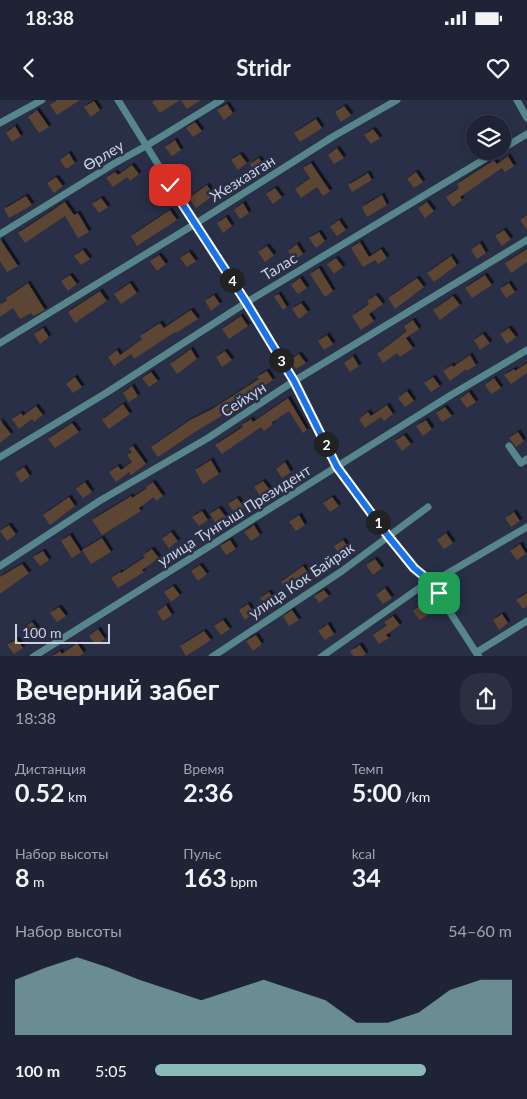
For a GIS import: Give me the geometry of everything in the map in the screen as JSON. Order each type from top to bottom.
[{"type":"street","points":[[0,124],[42,100]]},
{"type":"street","points":[[118,100],[294,381],[337,467],[414,568],[431,582],[478,654],[527,621]]},
{"type":"street","name":"Өрлеу","points":[[0,234],[221,100]]},
{"type":"street","name":"Жезказган","points":[[0,343],[195,224],[334,136],[397,100]]},
{"type":"street","points":[[517,100],[527,118]]},
{"type":"street","points":[[511,144],[527,134]]},
{"type":"street","name":"Талас","points":[[0,457],[106,393],[246,302],[483,160]]},
{"type":"street","name":"Сейхун","points":[[0,566],[102,500],[208,438],[294,381],[527,240]]},
{"type":"street","name":"улица Тунгыш Президент","points":[[33,656],[451,395],[527,350]]},
{"type":"street","points":[[509,446],[522,462],[527,459]]},
{"type":"street","name":"улица Кок Байрак","points":[[212,656],[342,571],[428,507]]},
{"type":"street","points":[[321,656],[422,586],[527,527]]},
{"type":"building","points":[[57,100],[80,100],[57,115],[50,105]]},
{"type":"building","points":[[155,100],[180,100],[160,113],[152,102]]},
{"type":"building","points":[[181,100],[201,100],[187,109]]},
{"type":"building","points":[[94,101],[100,110],[91,117],[84,107]]},
{"type":"building","points":[[227,104],[233,113],[224,120],[217,110]]},
{"type":"building","points":[[344,106],[351,115],[341,122],[335,112]]},
{"type":"building","points":[[37,110],[49,127],[39,133],[28,117]]},
{"type":"building","points":[[316,119],[322,128],[300,142],[294,133]]},
{"type":"building","points":[[195,122],[202,131],[193,137],[186,128]]},
{"type":"building","points":[[15,126],[21,136],[12,142],[6,133]]},
{"type":"building","points":[[373,129],[380,138],[371,144],[364,135]]},
{"type":"building","points":[[175,140],[181,150],[172,156],[165,147]]},
{"type":"building","points":[[337,148],[344,158],[334,164],[328,155]]},
{"type":"building","points":[[69,153],[75,163],[66,169],[60,160]]},
{"type":"building","points":[[240,154],[247,163],[238,170],[231,160]]},
{"type":"building","points":[[259,158],[265,167],[256,174],[250,164]]},
{"type":"building","points":[[494,160],[497,164],[502,160],[510,160],[514,166],[505,172],[502,168],[460,197],[462,200],[453,207],[446,197],[459,188],[457,184]]},
{"type":"building","points":[[311,163],[330,191],[323,196],[317,187],[301,198],[295,189],[310,178],[303,168]]},
{"type":"building","points":[[132,165],[139,174],[130,181],[127,177],[113,187],[106,178],[115,172],[118,175]]},
{"type":"building","points":[[416,172],[423,182],[414,188],[407,179]]},
{"type":"building","points":[[368,173],[372,180],[352,192],[348,185]]},
{"type":"building","points":[[56,177],[63,186],[54,193],[47,183]]},
{"type":"building","points":[[207,185],[214,195],[196,208],[189,198]]},
{"type":"building","points":[[275,188],[282,197],[273,204],[266,194]]},
{"type":"building","points":[[382,195],[387,205],[367,217],[362,207]]},
{"type":"building","points":[[26,196],[32,205],[9,218],[4,209]]},
{"type":"building","points":[[101,198],[108,207],[99,213],[92,204]]},
{"type":"building","points":[[65,202],[74,215],[78,213],[89,232],[78,238],[65,216],[25,243],[18,233]]},
{"type":"building","points":[[427,202],[434,211],[425,218],[418,208]]},
{"type":"building","points":[[243,203],[249,213],[240,219],[234,210]]},
{"type":"building","points":[[170,210],[177,220],[137,246],[131,236]]},
{"type":"building","points":[[527,215],[527,230],[520,220]]},
{"type":"building","points":[[226,217],[232,226],[223,233],[217,223]]},
{"type":"building","points":[[339,220],[346,230],[337,236],[330,227]]},
{"type":"building","points":[[504,230],[511,239],[502,246],[495,236]]},
{"type":"building","points":[[319,232],[325,241],[316,248],[309,238]]},
{"type":"building","points":[[0,239],[18,266],[7,272],[0,261]]},
{"type":"building","points":[[360,242],[369,257],[381,249],[387,258],[378,264],[375,260],[363,267],[351,248]]},
{"type":"building","points":[[480,243],[486,253],[477,259],[471,250]]},
{"type":"building","points":[[297,244],[303,254],[294,260],[288,251]]},
{"type":"building","points":[[267,246],[274,255],[265,262],[258,252]]},
{"type":"building","points":[[527,249],[527,262],[511,273],[505,263]]},
{"type":"building","points":[[83,250],[90,259],[81,265],[74,256]]},
{"type":"building","points":[[189,252],[196,261],[187,267],[180,258]]},
{"type":"building","points":[[159,255],[166,264],[157,271],[150,261]]},
{"type":"building","points":[[451,256],[457,265],[434,282],[427,273]]},
{"type":"building","points":[[336,258],[343,267],[334,274],[327,264]]},
{"type":"building","points":[[319,268],[333,291],[325,297],[310,274]]},
{"type":"building","points":[[70,275],[77,284],[68,291],[61,281]]},
{"type":"building","points":[[485,275],[492,285],[472,298],[465,288]]},
{"type":"building","points":[[300,278],[307,288],[298,294],[291,285]]},
{"type":"building","points":[[417,278],[424,287],[395,309],[388,298]]},
{"type":"building","points":[[28,283],[45,310],[33,316],[31,313],[20,319],[13,308],[0,317],[0,305],[7,300],[6,298]]},
{"type":"building","points":[[130,283],[137,293],[121,304],[114,294]]},
{"type":"building","points":[[509,283],[515,292],[506,298],[500,289]]},
{"type":"building","points":[[100,291],[107,301],[75,323],[68,312]]},
{"type":"building","points":[[279,294],[287,307],[283,310],[274,297]]},
{"type":"building","points":[[214,295],[220,304],[211,311],[205,301]]},
{"type":"building","points":[[376,295],[383,304],[369,314],[374,321],[361,330],[352,316],[369,304],[367,301]]},
{"type":"building","points":[[453,296],[460,305],[440,320],[433,310]]},
{"type":"building","points":[[301,303],[308,312],[299,319],[292,309]]},
{"type":"building","points":[[191,310],[198,319],[134,359],[131,354],[114,366],[108,357],[117,350],[120,355],[142,339],[140,336],[160,323],[164,328]]},
{"type":"building","points":[[241,316],[248,326],[229,339],[222,329]]},
{"type":"building","points":[[413,320],[419,329],[406,338],[413,348],[400,357],[397,353],[383,363],[377,354],[407,331],[404,326]]},
{"type":"building","points":[[43,328],[49,337],[40,344],[34,334]]},
{"type":"building","points":[[509,328],[516,337],[507,344],[500,334]]},
{"type":"building","points":[[483,334],[490,343],[480,350],[474,340]]},
{"type":"building","points":[[327,335],[333,344],[324,350],[318,341]]},
{"type":"building","points":[[191,349],[197,359],[177,374],[170,364]]},
{"type":"building","points":[[225,351],[232,360],[222,367],[216,357]]},
{"type":"building","points":[[299,354],[306,363],[296,369],[290,360]]},
{"type":"building","points":[[470,355],[476,365],[467,371],[466,369],[450,381],[443,371],[452,365],[453,367]]},
{"type":"building","points":[[353,356],[359,366],[350,372],[344,363]]},
{"type":"building","points":[[527,363],[527,373],[511,384],[504,375],[514,369],[515,371]]},
{"type":"building","points":[[267,371],[273,380],[258,390],[260,393],[198,430],[158,457],[151,447],[190,420],[212,409],[259,379],[257,377]]},
{"type":"building","points":[[151,372],[158,381],[149,387],[142,378]]},
{"type":"building","points":[[75,377],[82,387],[73,393],[66,384]]},
{"type":"building","points":[[433,377],[440,386],[431,392],[424,383]]},
{"type":"building","points":[[494,378],[501,388],[491,394],[485,385]]},
{"type":"building","points":[[132,386],[138,396],[129,402],[123,393]]},
{"type":"building","points":[[407,391],[414,401],[405,407],[398,398]]},
{"type":"building","points":[[469,392],[476,402],[467,408],[460,399]]},
{"type":"building","points":[[288,398],[307,430],[303,433],[289,411],[271,423],[273,424],[264,431],[261,427],[222,454],[215,445],[243,427],[242,425],[251,419],[253,422]]},
{"type":"building","points":[[123,404],[130,414],[109,429],[102,420]]},
{"type":"building","points":[[387,405],[393,414],[384,421],[381,417],[365,428],[359,419],[368,412],[371,416]]},
{"type":"building","points":[[36,406],[43,415],[34,422],[32,419],[19,429],[12,419],[21,413],[23,416]]},
{"type":"building","points":[[445,407],[452,416],[442,422],[436,413]]},
{"type":"building","points":[[0,420],[11,434],[0,443]]},
{"type":"building","points":[[426,420],[432,429],[423,436],[416,426]]},
{"type":"building","points":[[72,423],[79,432],[55,448],[48,439]]},
{"type":"building","points":[[518,432],[524,441],[516,447],[509,438]]},
{"type":"building","points":[[404,435],[411,444],[402,451],[395,441]]},
{"type":"building","points":[[133,446],[146,464],[131,475],[129,472],[116,482],[109,472],[118,466],[121,470],[132,462],[127,455],[132,452],[129,449]]},
{"type":"building","points":[[211,460],[219,474],[203,484],[195,470]]},
{"type":"building","points":[[285,462],[291,472],[282,478],[276,469]]},
{"type":"building","points":[[24,467],[30,476],[21,483],[15,473]]},
{"type":"building","points":[[263,481],[270,490],[261,497],[254,487]]},
{"type":"building","points":[[85,482],[92,492],[83,498],[76,489]]},
{"type":"building","points":[[153,482],[163,496],[156,501],[154,497],[139,508],[141,511],[102,535],[92,520],[131,496],[132,498]]},
{"type":"building","points":[[69,497],[75,506],[50,525],[43,515]]},
{"type":"building","points":[[332,497],[339,506],[330,512],[323,503]]},
{"type":"building","points":[[237,498],[244,507],[235,514],[228,504]]},
{"type":"building","points":[[219,508],[226,517],[216,524],[210,514]]},
{"type":"building","points":[[202,511],[208,520],[199,526],[192,517]]},
{"type":"building","points":[[514,512],[520,521],[511,527],[505,518]]},
{"type":"building","points":[[299,515],[305,525],[296,531],[289,522]]},
{"type":"building","points":[[9,525],[16,534],[7,541],[0,531]]},
{"type":"building","points":[[254,525],[260,535],[251,541],[244,532]]},
{"type":"building","points":[[171,532],[178,541],[169,548],[162,539]]},
{"type":"building","points":[[446,533],[453,543],[444,549],[437,540]]},
{"type":"building","points":[[70,535],[81,552],[72,558],[61,541]]},
{"type":"building","points":[[102,538],[111,552],[91,564],[82,550]]},
{"type":"building","points":[[230,540],[236,549],[226,555],[220,546]]},
{"type":"building","points":[[343,540],[350,549],[340,556],[334,546]]},
{"type":"building","points":[[520,544],[526,554],[517,560],[510,551]]},
{"type":"building","points":[[152,549],[159,558],[142,570],[144,572],[118,588],[111,578],[145,557],[143,555]]},
{"type":"building","points":[[43,551],[49,560],[40,566],[33,557]]},
{"type":"building","points":[[375,559],[382,568],[373,575],[366,565]]},
{"type":"building","points":[[22,564],[29,573],[0,594],[0,577]]},
{"type":"building","points":[[200,565],[207,574],[198,581],[191,571]]},
{"type":"building","points":[[303,566],[310,575],[287,591],[281,582]]},
{"type":"building","points":[[173,586],[180,595],[171,602],[164,592]]},
{"type":"building","points":[[385,588],[392,598],[383,604],[376,595]]},
{"type":"building","points":[[324,590],[329,596],[319,603],[314,596]]},
{"type":"building","points":[[269,592],[276,601],[266,608],[260,598]]},
{"type":"building","points":[[527,593],[527,606],[523,609],[516,600]]},
{"type":"building","points":[[248,604],[254,613],[245,620],[239,610]]},
{"type":"building","points":[[422,604],[429,614],[420,620],[413,611]]},
{"type":"building","points":[[166,605],[172,615],[163,621],[157,612]]},
{"type":"building","points":[[59,607],[66,616],[57,622],[50,613]]},
{"type":"building","points":[[292,610],[299,620],[289,626],[283,616]]},
{"type":"building","points":[[502,614],[508,623],[499,630],[493,620]]},
{"type":"building","points":[[393,616],[400,625],[386,635],[389,638],[379,644],[373,635],[387,625],[384,622]]},
{"type":"building","points":[[223,620],[230,629],[221,635],[214,626]]},
{"type":"building","points":[[32,622],[39,631],[30,638],[23,628]]},
{"type":"building","points":[[328,624],[334,634],[325,640],[318,631]]},
{"type":"building","points":[[98,629],[105,639],[96,645],[89,636]]},
{"type":"building","points":[[204,631],[211,640],[186,656],[180,646]]},
{"type":"building","points":[[256,635],[262,644],[253,651],[246,641]]},
{"type":"building","points":[[17,639],[23,648],[14,654],[7,645]]},
{"type":"building","points":[[77,643],[84,653],[80,656],[52,656],[60,651],[62,654]]},
{"type":"building","points":[[360,645],[366,654],[363,656],[353,656],[350,651]]},
{"type":"route","points":[[170,185],[246,302],[294,381],[337,467],[388,536],[414,568],[431,582],[439,593]]}]
